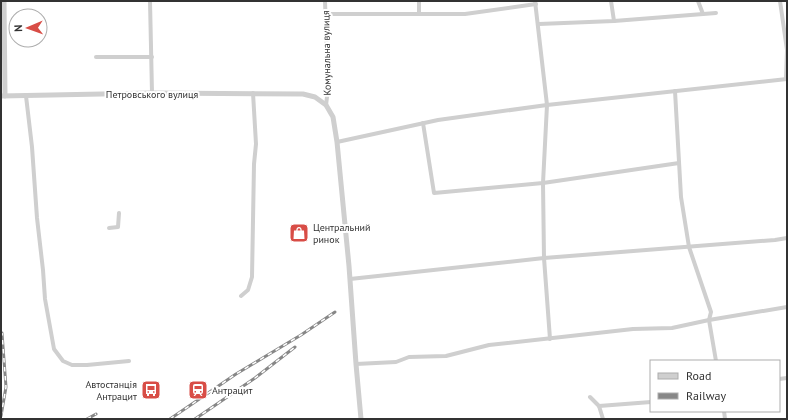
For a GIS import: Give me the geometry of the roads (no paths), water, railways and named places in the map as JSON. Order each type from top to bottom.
[{"type":"street","points":[[3,96],[4,1]]},
{"type":"street","points":[[150,1],[152,93]]},
{"type":"street","name":"Комунальна вулиця","points":[[325,1],[328,89],[326,105]]},
{"type":"street","points":[[419,1],[419,13]]},
{"type":"street","points":[[611,1],[614,21]]},
{"type":"street","points":[[698,1],[703,14]]},
{"type":"street","points":[[337,142],[423,124],[547,105],[786,79],[786,50],[780,1]]},
{"type":"street","points":[[325,14],[465,14],[536,3],[547,105],[543,183],[544,258],[550,339]]},
{"type":"street","points":[[539,24],[614,21],[716,13]]},
{"type":"street","points":[[96,57],[152,57]]},
{"type":"street","points":[[675,91],[681,197],[689,247],[711,312],[709,320],[716,360]]},
{"type":"street","name":"Петровського вулиця","points":[[3,96],[152,93],[253,93],[260,95],[303,94],[315,97],[326,105]]},
{"type":"street","points":[[241,296],[248,290],[252,277],[254,164],[256,144],[253,93]]},
{"type":"street","points":[[26,96],[32,147],[45,299],[54,349],[63,361],[72,365],[129,361]]},
{"type":"street","points":[[326,105],[333,117],[337,142],[361,419]]},
{"type":"street","points":[[423,124],[434,193],[543,183],[679,163]]},
{"type":"street","points":[[109,228],[118,227],[119,213]]},
{"type":"street","points":[[350,279],[544,258],[787,238]]},
{"type":"street","points":[[356,364],[396,362],[409,356],[446,356],[489,345],[633,329],[672,328],[709,320],[787,307]]},
{"type":"street","points":[[590,397],[599,406],[603,419]]},
{"type":"street","points":[[599,406],[650,402]]},
{"type":"railway","points":[[170,419],[236,374],[301,335],[335,312]]},
{"type":"railway","points":[[1,416],[6,387],[2,333]]},
{"type":"railway","points":[[195,419],[255,378],[295,347]]},
{"type":"railway","points":[[87,419],[96,414]]},
{"type":"place","name":"Центральний ринок","points":[[299,233]]},
{"type":"place","name":"Автостанція Антрацит","points":[[151,390]]},
{"type":"place","name":"Антрацит","points":[[198,390]]}]
